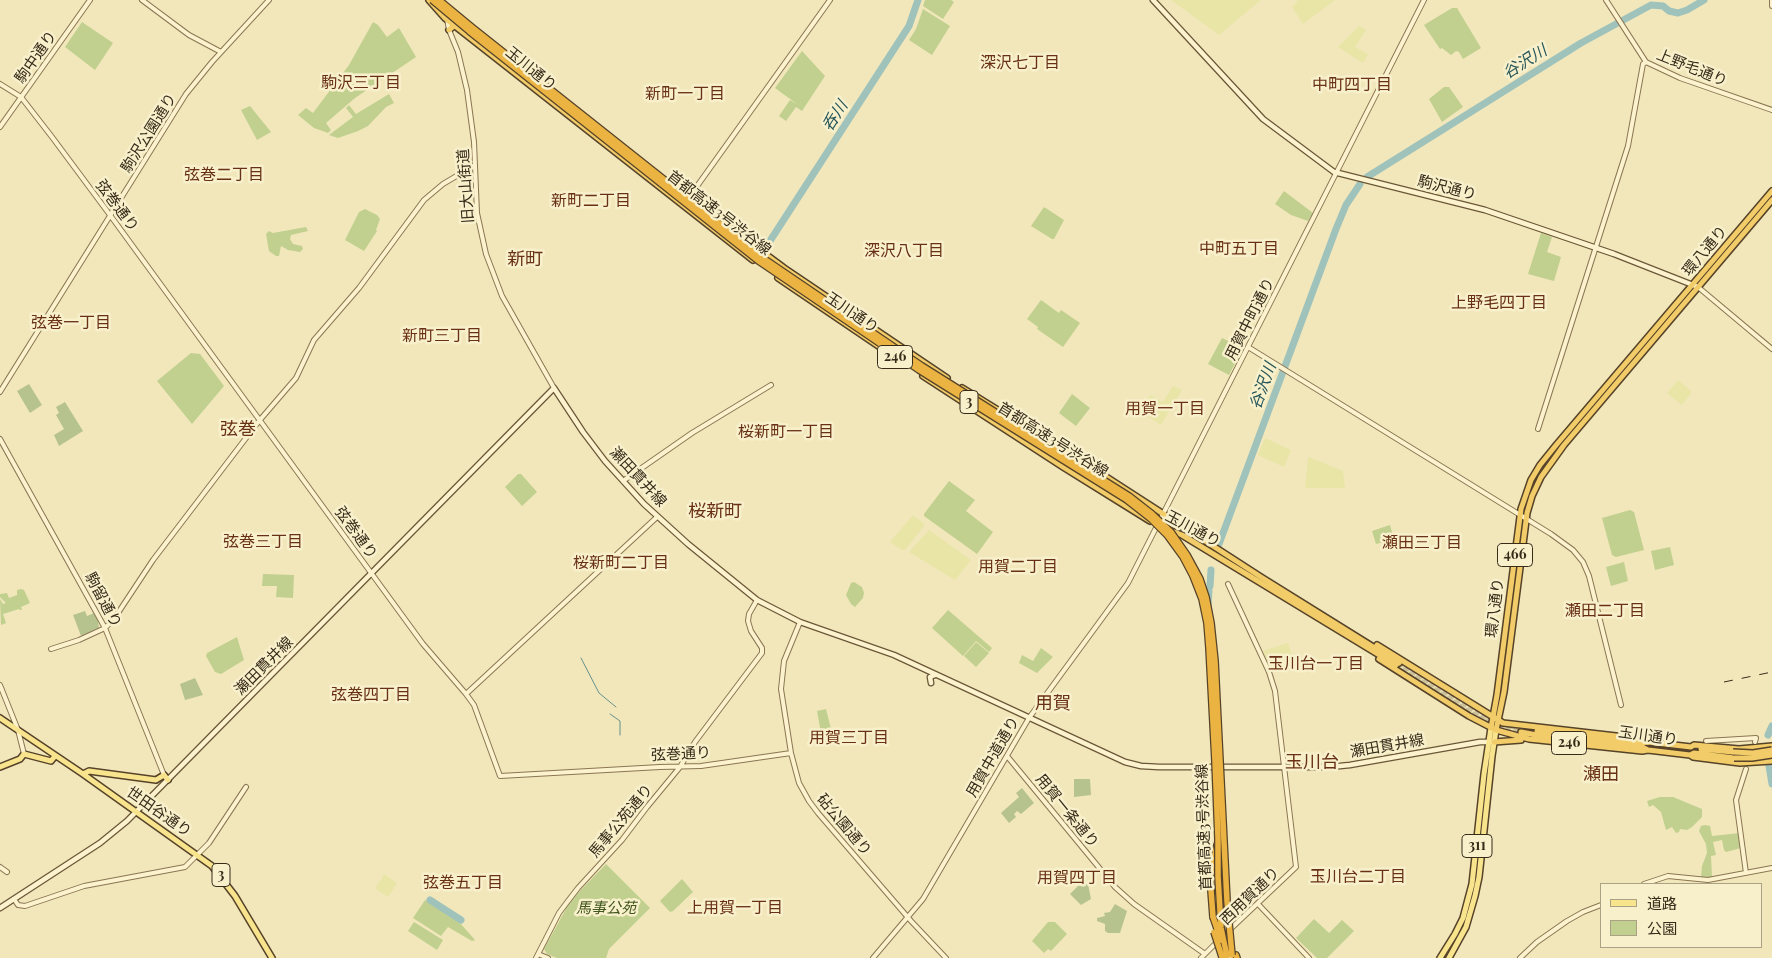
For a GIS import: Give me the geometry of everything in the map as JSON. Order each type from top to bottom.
[{"type":"highway","name":"玉川通り","points":[[429,0],[454,25],[747,256],[793,288],[955,397],[1158,526],[1182,535],[1361,641]]},
{"type":"highway","name":"首都高速3号渋谷線","points":[[432,0],[760,262],[934,380],[1127,500],[1162,529],[1178,549],[1190,570],[1200,593],[1205,614],[1210,655],[1220,922],[1229,958]]},
{"type":"highway","name":"玉川通り","points":[[440,0],[784,268],[960,387],[1114,482],[1397,664]]},
{"type":"highway","name":"首都高速3号渋谷線","points":[[440,0],[763,258],[944,380],[1129,496],[1171,532],[1187,555],[1200,579],[1211,623],[1215,661],[1229,958]]},
{"type":"highway","points":[[449,30],[454,25]]},
{"type":"highway","name":"環八通り","points":[[1698,288],[1772,191]]},
{"type":"highway","name":"環八通り","points":[[1496,719],[1495,706],[1520,515],[1525,495],[1535,472],[1698,288],[1772,200]]},
{"type":"highway","name":"環八通り","points":[[1494,729],[1504,692],[1526,519],[1532,496],[1544,472],[1587,414]]},
{"type":"highway","name":"246","points":[[1361,641],[1371,641],[1484,712],[1520,731],[1528,739],[1642,751],[1648,750]]},
{"type":"highway","name":"246","points":[[1361,641],[1384,662],[1469,716],[1494,729],[1520,731]]},
{"type":"highway","points":[[1469,716],[1476,714],[1475,706]]},
{"type":"highway","points":[[1484,712],[1491,711],[1495,706]]},
{"type":"highway","name":"玉川通り","points":[[1520,731],[1634,738],[1648,742],[1691,746],[1739,748],[1772,746]]},
{"type":"highway","name":"玉川通り","points":[[1520,731],[1542,736],[1642,747],[1648,750],[1690,754],[1693,757],[1740,763],[1772,761]]},
{"type":"highway","points":[[1491,742],[1528,739]]},
{"type":"highway","name":"246","points":[[1691,746],[1752,758],[1772,756]]},
{"type":"highway","name":"246","points":[[1690,754],[1733,755],[1772,750]]},
{"type":"highway","points":[[1218,838],[1210,877],[1212,918],[1229,958]]},
{"type":"main road","name":"駒沢通り","points":[[1153,0],[1270,126],[1336,173],[1485,210],[1596,247],[1698,288]]},
{"type":"main road","name":"瀬田貫井線","points":[[0,908],[110,836],[136,812],[554,388],[583,432],[623,481],[657,517],[757,600],[800,622],[894,655],[1120,760],[1141,766],[1330,767],[1480,742],[1491,742]]},
{"type":"main road","points":[[931,683],[930,677],[934,675]]},
{"type":"main road","name":"世田谷通り","points":[[0,718],[83,774],[212,866],[223,878],[272,958]]},
{"type":"main road","name":"環八通り","points":[[1440,958],[1463,918],[1472,884],[1494,729]]},
{"type":"main road","name":"環八通り","points":[[1449,958],[1466,927],[1477,886],[1491,742]]},
{"type":"main road","points":[[0,767],[20,759],[24,754],[51,761],[55,756]]},
{"type":"main road","points":[[83,774],[89,771],[142,780],[158,780],[164,775]]},
{"type":"main road","name":"駒留通り","points":[[164,775],[168,780]]},
{"type":"street","name":"駒中通り","points":[[0,127],[90,0]]},
{"type":"street","points":[[142,0],[189,35],[222,52]]},
{"type":"street","name":"駒沢公園通り","points":[[0,392],[186,94],[199,76],[269,0]]},
{"type":"street","name":"旧大山街道","points":[[440,0],[458,52],[467,90],[474,142],[477,212],[489,263],[502,296],[554,388]]},
{"type":"street","points":[[690,196],[830,0]]},
{"type":"street","name":"用賀中町通り","points":[[1163,515],[1424,0]]},
{"type":"street","name":"上野毛通り","points":[[1606,0],[1646,62],[1680,78],[1772,110]]},
{"type":"street","points":[[1772,0],[1772,6]]},
{"type":"street","points":[[1538,429],[1628,146],[1643,64],[1646,62]]},
{"type":"street","name":"弦巻通り","points":[[0,84],[21,97],[110,215],[423,644],[466,694],[474,706],[500,776],[702,766],[791,753]]},
{"type":"street","points":[[51,649],[79,640],[105,628],[114,619],[153,560],[259,421],[296,378],[314,340],[360,288],[424,200],[443,184],[475,165]]},
{"type":"street","name":"駒沢通り","points":[[1698,288],[1772,349]]},
{"type":"street","points":[[1248,347],[1569,546],[1583,562],[1589,576],[1621,705]]},
{"type":"street","points":[[623,481],[699,428],[771,385]]},
{"type":"street","name":"駒留通り","points":[[0,439],[105,628],[164,775]]},
{"type":"street","name":"用賀中道通り","points":[[873,958],[928,891],[1028,718],[1128,583],[1163,515]]},
{"type":"street","points":[[466,694],[657,517]]},
{"type":"street","name":"西用賀通り","points":[[1201,958],[1296,867],[1274,684],[1228,584]]},
{"type":"street","name":"馬事公苑通り","points":[[537,956],[559,914],[578,888],[618,845],[680,767],[695,742],[762,653],[762,648],[751,631],[748,621],[749,614],[757,600]]},
{"type":"street","name":"砧公園通り","points":[[800,622],[784,661],[781,682],[781,696],[797,778],[812,805],[908,917],[946,958]]},
{"type":"street","points":[[0,685],[18,730],[24,754]]},
{"type":"street","points":[[1706,740],[1756,738],[1755,742]]},
{"type":"street","name":"用賀一条通り","points":[[1007,756],[1114,887],[1133,904],[1205,954]]},
{"type":"street","points":[[1746,769],[1736,800],[1746,873]]},
{"type":"street","points":[[14,899],[18,905],[25,906],[84,886],[184,868],[208,843],[246,787]]},
{"type":"street","points":[[0,867],[7,872]]},
{"type":"street","points":[[1647,883],[1668,876],[1708,880],[1772,868]]},
{"type":"street","points":[[1258,904],[1309,958]]},
{"type":"street","points":[[1520,958],[1537,942],[1567,921],[1600,905]]},
{"type":"street","points":[[537,956],[548,958]]},
{"type":"shaded area","points":[[1171,0],[1261,0],[1219,35]]},
{"type":"shaded area","points":[[1297,0],[1335,0],[1303,24],[1292,7]]},
{"type":"shaded area","points":[[1359,26],[1366,30],[1355,47],[1368,54],[1363,63],[1338,47]]},
{"type":"shaded area","points":[[1678,380],[1692,392],[1682,405],[1667,393]]},
{"type":"shaded area","points":[[1173,386],[1182,390],[1161,425],[1141,412],[1150,395],[1163,402]]},
{"type":"shaded area","points":[[1265,438],[1291,450],[1284,467],[1258,455]]},
{"type":"shaded area","points":[[1309,457],[1343,471],[1345,488],[1305,488]]},
{"type":"shaded area","points":[[913,515],[924,526],[905,550],[902,550],[890,542]]},
{"type":"shaded area","points":[[929,530],[971,560],[955,580],[909,552]]},
{"type":"shaded area","points":[[1288,643],[1293,658],[1270,666],[1263,651]]},
{"type":"shaded area","points":[[384,874],[397,883],[388,897],[375,888],[379,883],[377,882],[380,882]]},
{"type":"green space","points":[[917,0],[920,0],[911,28],[865,100],[862,98],[909,26]]},
{"type":"green space","points":[[925,0],[951,0],[954,2],[943,19],[923,6]]},
{"type":"green space","points":[[1452,8],[1457,8],[1481,48],[1463,59],[1459,52],[1456,51],[1451,55],[1442,48],[1440,49],[1424,25]]},
{"type":"green space","points":[[923,9],[950,26],[932,55],[909,40],[916,29]]},
{"type":"green space","points":[[82,22],[113,43],[95,70],[65,47]]},
{"type":"green space","points":[[373,22],[378,25],[387,37],[399,28],[416,57],[355,98],[326,123],[331,130],[328,133],[314,128],[298,115],[306,108],[313,113],[349,65]]},
{"type":"green space","points":[[802,51],[825,76],[802,111],[796,107],[786,121],[779,116],[790,100],[797,104],[775,88]]},
{"type":"green space","points":[[1444,87],[1449,87],[1463,107],[1442,122],[1429,99]]},
{"type":"green space","points":[[389,94],[394,103],[386,107],[368,126],[338,138],[329,135],[353,117],[346,108],[349,105],[356,114]]},
{"type":"green space","points":[[250,106],[271,132],[257,140],[241,110]]},
{"type":"green space","points":[[857,106],[859,108],[768,249],[765,247]]},
{"type":"green space","points":[[1284,191],[1313,213],[1308,221],[1291,215],[1275,204]]},
{"type":"green space","points":[[1044,207],[1064,220],[1054,239],[1031,226]]},
{"type":"green space","points":[[365,209],[377,215],[380,219],[377,231],[364,251],[345,240],[359,212]]},
{"type":"green space","points":[[306,227],[308,231],[291,235],[290,239],[293,244],[302,246],[303,249],[300,252],[288,250],[281,246],[279,256],[269,251],[266,234],[269,231],[273,233]]},
{"type":"green space","points":[[1541,233],[1552,237],[1547,252],[1561,257],[1554,281],[1528,274]]},
{"type":"green space","points":[[1041,300],[1059,313],[1061,310],[1080,323],[1063,347],[1037,329],[1038,327],[1027,319]]},
{"type":"green space","points":[[1222,338],[1241,347],[1242,350],[1229,375],[1208,364]]},
{"type":"green space","points":[[191,353],[200,354],[224,386],[192,424],[157,381]]},
{"type":"green space","points":[[29,384],[42,405],[30,413],[17,391]]},
{"type":"green space","points":[[1072,394],[1090,408],[1076,426],[1059,413]]},
{"type":"green space","points":[[65,402],[83,431],[59,446],[54,435],[64,429],[56,415],[59,413],[56,407]]},
{"type":"green space","points":[[518,474],[521,474],[537,492],[522,506],[505,487]]},
{"type":"green space","points":[[949,481],[975,500],[966,511],[993,532],[977,554],[924,516]]},
{"type":"green space","points":[[1630,510],[1634,512],[1644,550],[1616,557],[1612,555],[1602,518]]},
{"type":"green space","points":[[1390,525],[1394,539],[1376,544],[1372,531]]},
{"type":"green space","points":[[1670,547],[1674,565],[1655,570],[1651,551]]},
{"type":"green space","points":[[1624,562],[1628,581],[1611,586],[1606,567]]},
{"type":"green space","points":[[263,574],[294,575],[293,598],[276,597],[277,586],[262,586]]},
{"type":"green space","points":[[854,582],[862,587],[864,593],[863,598],[855,607],[846,595],[851,583]]},
{"type":"green space","points":[[17,590],[24,590],[30,603],[21,607],[22,610],[19,609],[3,614],[6,623],[1,625],[0,599],[3,604],[6,603],[0,597],[0,594],[7,593],[9,598],[17,595]]},
{"type":"green space","points":[[948,610],[992,648],[989,652],[976,641],[963,656],[932,628]]},
{"type":"green space","points":[[85,611],[87,616],[94,613],[99,628],[81,636],[73,615]]},
{"type":"green space","points":[[237,637],[244,660],[221,674],[215,672],[206,656],[207,653]]},
{"type":"green space","points":[[976,642],[989,653],[976,667],[964,656]]},
{"type":"green space","points":[[1041,648],[1053,657],[1037,673],[1019,663],[1022,655],[1033,661]]},
{"type":"green space","points":[[195,678],[203,695],[185,700],[180,684]]},
{"type":"green space","points":[[826,709],[833,737],[822,739],[817,711]]},
{"type":"green space","points":[[1074,779],[1090,779],[1091,795],[1074,797]]},
{"type":"green space","points":[[1022,788],[1034,803],[1021,814],[1017,811],[1014,814],[1016,817],[1009,823],[1001,813],[1019,797],[1016,793]]},
{"type":"green space","points":[[1660,797],[1673,797],[1702,809],[1702,817],[1687,830],[1680,829],[1676,833],[1672,827],[1666,830],[1661,812],[1653,805],[1649,807],[1647,801]]},
{"type":"green space","points":[[1701,826],[1710,826],[1712,836],[1740,833],[1741,848],[1726,852],[1722,840],[1713,842],[1716,855],[1711,856],[1712,877],[1701,877],[1702,866],[1707,853],[1706,844],[1699,831]]},
{"type":"green space","name":"馬事公苑","points":[[606,864],[650,908],[609,949],[606,958],[557,958],[547,954],[544,949],[567,907]]},
{"type":"green space","points":[[682,879],[693,892],[670,912],[660,901]]},
{"type":"green space","points":[[1088,884],[1091,899],[1081,905],[1070,894],[1078,886]]},
{"type":"green space","points":[[425,900],[460,923],[475,940],[472,941],[448,927],[441,936],[413,918]]},
{"type":"green space","points":[[1115,904],[1127,911],[1120,933],[1108,933],[1105,931],[1105,924],[1097,921],[1097,918],[1105,916],[1104,913],[1110,912]]},
{"type":"green space","points":[[1314,919],[1329,933],[1342,920],[1354,931],[1327,958],[1317,958],[1296,938]]},
{"type":"green space","points":[[414,922],[443,940],[437,950],[408,931]]},
{"type":"green space","points":[[1048,922],[1055,922],[1067,934],[1051,951],[1048,949],[1044,953],[1032,941]]},
{"type":"waterway","name":"呑川","points":[[768,244],[909,26],[918,0]]},
{"type":"waterway","name":"谷沢川","points":[[1367,177],[1581,43],[1651,5],[1663,6],[1669,11],[1678,13],[1704,0]]},
{"type":"waterway","name":"谷沢川","points":[[1219,544],[1336,229],[1346,205],[1360,184]]},
{"type":"waterway","name":"谷沢川","points":[[1210,586],[1211,570]]},
{"type":"waterway","name":"谷沢川","points":[[1208,605],[1209,591]]},
{"type":"waterway","points":[[581,658],[599,693],[616,707]]},
{"type":"waterway","points":[[610,714],[620,721],[620,735]]},
{"type":"waterway","points":[[1768,735],[1772,726]]},
{"type":"waterway","points":[[1769,766],[1772,784]]},
{"type":"waterway","points":[[430,900],[461,920]]},
{"type":"tunnel","points":[[1399,663],[1481,715],[1497,722]]},
{"type":"tunnel","points":[[1396,665],[1479,718],[1501,727],[1521,732]]},
{"type":"tunnel","points":[[1509,726],[1521,728]]},
{"type":"railway","points":[[1724,682],[1772,672]]},
{"type":"district","name":"深沢七丁目","points":[[1020,63]]},
{"type":"district","name":"駒沢三丁目","points":[[361,83]]},
{"type":"district","name":"中町四丁目","points":[[1352,85]]},
{"type":"district","name":"新町一丁目","points":[[685,94]]},
{"type":"district","name":"弦巻二丁目","points":[[224,175]]},
{"type":"district","name":"新町二丁目","points":[[591,201]]},
{"type":"district","name":"中町五丁目","points":[[1239,249]]},
{"type":"district","name":"深沢八丁目","points":[[904,251]]},
{"type":"district","name":"新町","points":[[525,259]]},
{"type":"district","name":"上野毛四丁目","points":[[1499,303]]},
{"type":"district","name":"弦巻一丁目","points":[[71,323]]},
{"type":"district","name":"新町三丁目","points":[[442,336]]},
{"type":"district","name":"用賀一丁目","points":[[1165,409]]},
{"type":"district","name":"弦巻","points":[[238,429]]},
{"type":"district","name":"桜新町一丁目","points":[[786,432]]},
{"type":"district","name":"桜新町","points":[[715,511]]},
{"type":"district","name":"弦巻三丁目","points":[[263,542]]},
{"type":"district","name":"瀬田三丁目","points":[[1422,543]]},
{"type":"district","name":"桜新町二丁目","points":[[621,563]]},
{"type":"district","name":"用賀二丁目","points":[[1018,567]]},
{"type":"district","name":"瀬田二丁目","points":[[1605,611]]},
{"type":"district","name":"玉川台一丁目","points":[[1316,664]]},
{"type":"district","name":"弦巻四丁目","points":[[371,695]]},
{"type":"district","name":"用賀","points":[[1053,703]]},
{"type":"district","name":"用賀三丁目","points":[[849,738]]},
{"type":"district","name":"玉川台","points":[[1312,762]]},
{"type":"district","name":"瀬田","points":[[1601,774]]},
{"type":"district","name":"玉川台二丁目","points":[[1358,877]]},
{"type":"district","name":"用賀四丁目","points":[[1077,878]]},
{"type":"district","name":"弦巻五丁目","points":[[463,883]]},
{"type":"district","name":"上用賀一丁目","points":[[735,908]]}]
